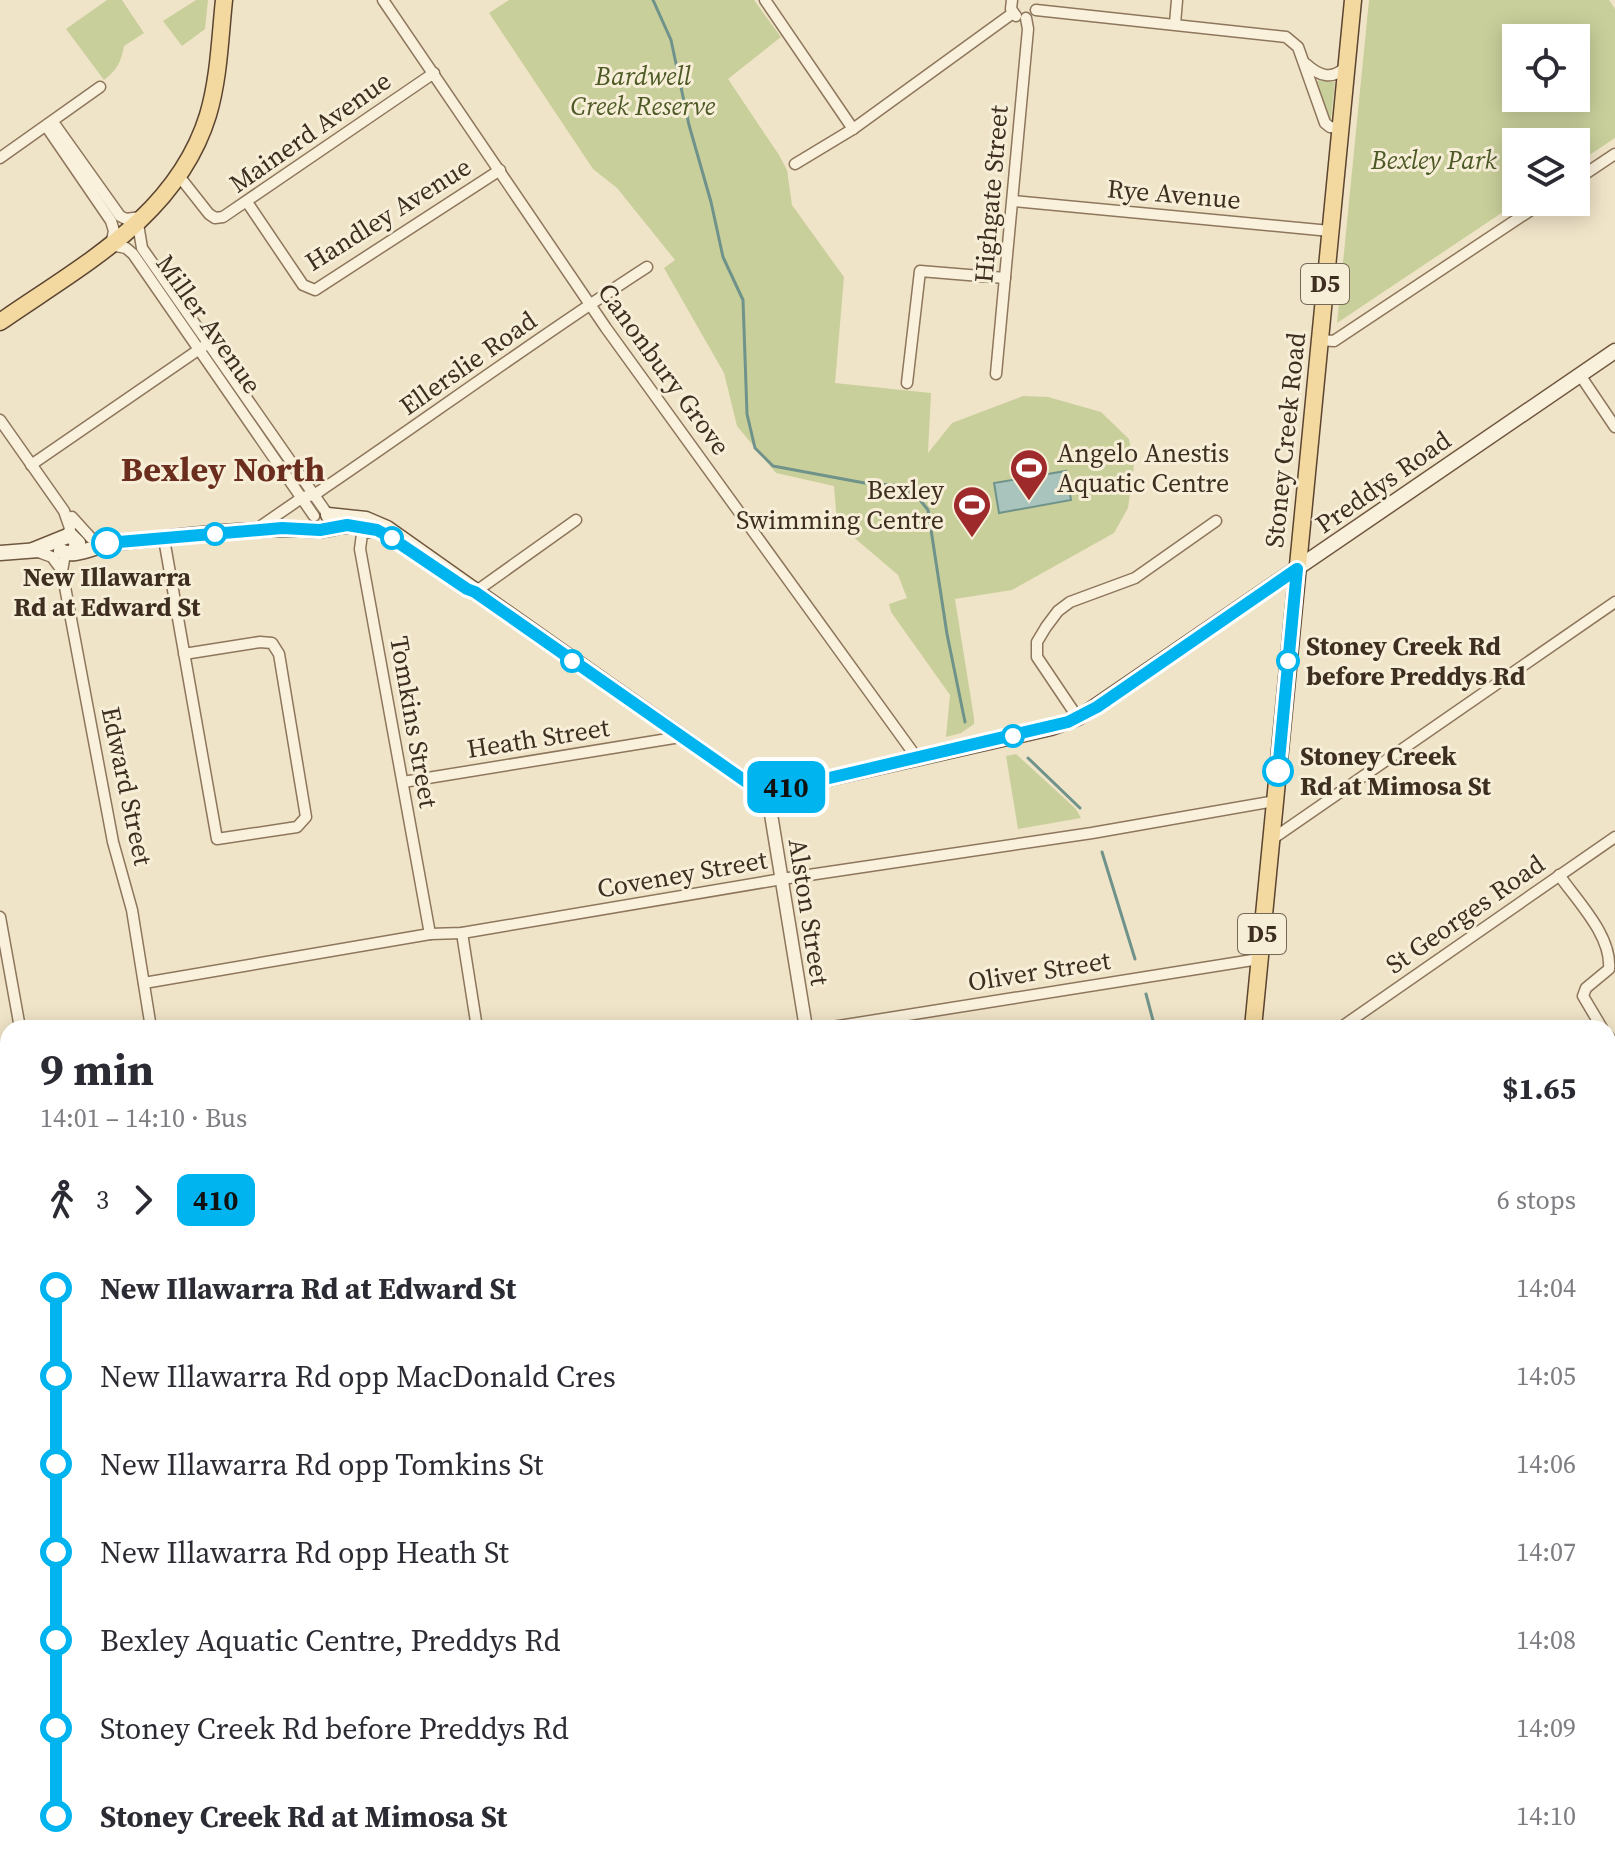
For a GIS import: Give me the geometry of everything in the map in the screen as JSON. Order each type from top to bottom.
[{"type":"main road","points":[[0,322],[142,220],[179,176],[198,141],[214,93],[224,0]]},
{"type":"main road","name":"Stoney Creek Road","points":[[1254,1020],[1353,0]]},
{"type":"main road","name":"Preddys Road","points":[[680,737],[758,790],[766,785],[772,796],[917,758],[1051,728],[1078,718],[1615,351]]},
{"type":"main road","points":[[0,553],[69,544],[272,529],[355,517],[380,524],[470,585],[473,591]]},
{"type":"main road","points":[[321,520],[377,530],[473,591],[680,737]]},
{"type":"street","name":"Canonbury Grove","points":[[383,0],[590,304],[917,758]]},
{"type":"street","points":[[765,0],[853,129]]},
{"type":"street","points":[[1012,0],[1013,13]]},
{"type":"street","points":[[1175,24],[1177,0]]},
{"type":"street","points":[[1013,13],[1026,18],[1036,5],[1286,37],[1296,44],[1325,123],[1341,128]]},
{"type":"street","points":[[795,164],[853,129],[1013,13]]},
{"type":"street","name":"Highgate Street","points":[[996,374],[1028,29],[1026,18]]},
{"type":"street","points":[[1304,63],[1327,76],[1340,72],[1347,65]]},
{"type":"street","name":"Mainerd Avenue","points":[[179,176],[209,214],[215,218],[227,216],[434,73]]},
{"type":"street","points":[[0,158],[100,87]]},
{"type":"street","points":[[49,124],[120,216],[142,220]]},
{"type":"street","points":[[49,124],[111,221],[114,234],[111,245]]},
{"type":"street","points":[[1590,171],[1615,154]]},
{"type":"street","name":"Handley Avenue","points":[[247,202],[303,285],[315,290],[500,170]]},
{"type":"street","name":"Rye Avenue","points":[[1013,201],[1330,231]]},
{"type":"street","points":[[1319,340],[1334,341],[1522,216]]},
{"type":"street","name":"Miller Avenue","points":[[142,220],[142,248],[321,520]]},
{"type":"street","name":"Miller Avenue","points":[[111,245],[128,249],[133,254],[204,346]]},
{"type":"street","name":"Ellerslie Road","points":[[251,530],[266,524],[389,446],[647,267]]},
{"type":"street","points":[[907,383],[920,271],[1005,278]]},
{"type":"street","points":[[31,465],[204,346]]},
{"type":"street","points":[[1580,375],[1615,427]]},
{"type":"street","points":[[0,420],[68,514],[91,538],[107,543]]},
{"type":"street","name":"Edward Street","points":[[68,514],[69,544],[62,571],[113,842],[132,910],[150,1020]]},
{"type":"street","points":[[473,591],[576,520]]},
{"type":"street","points":[[1078,718],[1037,657],[1037,642],[1046,627],[1064,606],[1098,590],[1135,578],[1216,521]]},
{"type":"street","name":"Tomkins Street","points":[[377,530],[362,534],[360,549],[430,934]]},
{"type":"street","points":[[164,539],[184,654],[217,839],[297,827],[306,817],[279,654],[272,643],[260,642],[184,654]]},
{"type":"street","points":[[33,550],[52,557],[62,571]]},
{"type":"street","points":[[1271,840],[1615,602]]},
{"type":"street","name":"Heath Street","points":[[403,782],[680,737]]},
{"type":"street","name":"Alston Street","points":[[772,796],[805,1020]]},
{"type":"street","name":"Coveney Street","points":[[144,983],[430,934],[462,933],[1275,801]]},
{"type":"street","name":"St Georges Road","points":[[1351,1020],[1615,837]]},
{"type":"street","points":[[1559,875],[1600,933],[1610,957],[1609,969],[1586,988],[1583,996],[1597,1020]]},
{"type":"street","points":[[0,917],[19,1020]]},
{"type":"street","points":[[462,933],[476,1020]]},
{"type":"street","name":"Oliver Street","points":[[876,1020],[1259,959]]},
{"type":"green space","points":[[107,0],[122,0],[144,33],[124,46],[118,65],[104,80],[66,29]]},
{"type":"green space","points":[[196,0],[208,0],[205,29],[182,46],[163,21]]},
{"type":"green space","name":"Bardwell Creek Reserve","points":[[509,0],[754,0],[781,37],[728,79],[787,170],[792,205],[844,277],[835,383],[931,393],[928,453],[952,423],[1023,396],[1048,397],[1101,412],[1129,439],[1134,465],[1128,508],[1114,533],[1012,590],[955,599],[974,718],[974,724],[961,733],[946,737],[950,695],[891,612],[889,604],[907,598],[898,575],[837,523],[834,486],[776,473],[737,426],[724,373],[664,268],[675,260],[617,188],[593,169],[489,13]]},
{"type":"green space","name":"Bexley Park","points":[[1369,0],[1609,0],[1615,9],[1615,138],[1590,155],[1590,128],[1502,128],[1502,213],[1337,323]]},
{"type":"green space","points":[[1319,80],[1335,82],[1331,119],[1327,118],[1314,84]]},
{"type":"green space","points":[[1016,754],[1076,809],[1081,818],[1018,829],[1006,756]]},
{"type":"water","points":[[1066,471],[1071,500],[999,513],[994,483]]},
{"type":"waterway","points":[[653,0],[671,40],[723,257],[743,300],[747,414],[755,448],[773,466],[870,484],[897,485],[916,495],[928,510],[947,634],[965,722]]},
{"type":"waterway","points":[[905,489],[921,490]]},
{"type":"waterway","points":[[1028,758],[1080,808]]},
{"type":"waterway","points":[[1102,852],[1135,959]]},
{"type":"waterway","points":[[1146,994],[1153,1020]]},
{"type":"bus line","name":"410","points":[[107,543],[282,528],[320,530],[343,525],[377,530],[475,592],[758,790],[769,785],[774,791],[1051,728],[1078,718],[1297,569],[1278,771]]},
{"type":"place","name":"Angelo Anestis Aquatic Centre","points":[[1029,502]]},
{"type":"place","name":"Bexley Swimming Centre","points":[[972,539]]},
{"type":"place","name":"New Illawarra Rd at Edward St","points":[[107,543]]},
{"type":"place","name":"Stoney Creek Rd before Preddys Rd","points":[[1288,661]]},
{"type":"place","name":"Stoney Creek Rd at Mimosa St","points":[[1278,771]]},
{"type":"district","name":"Bexley North","points":[[223,469]]}]
